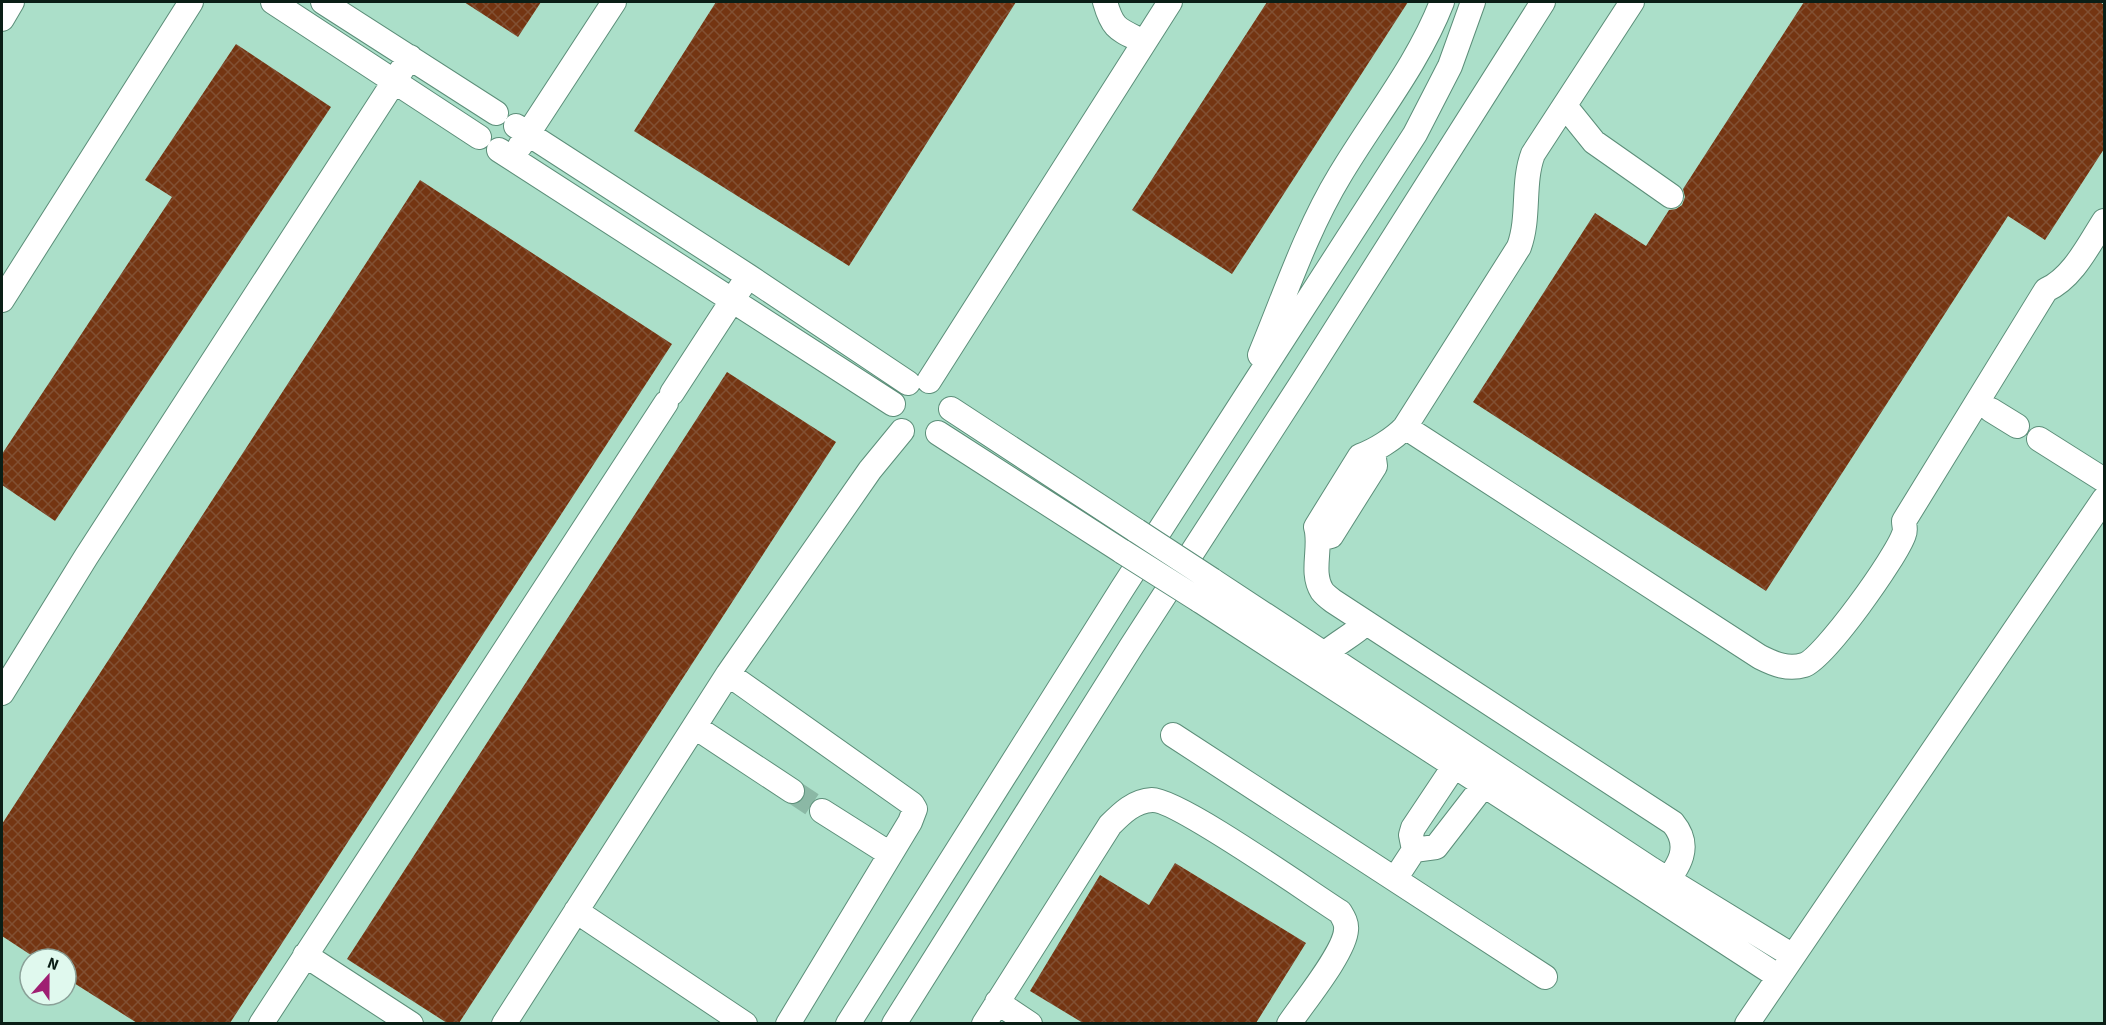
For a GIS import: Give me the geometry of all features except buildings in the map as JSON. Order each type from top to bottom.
[{"type":"street","points":[[2,19],[12,2]]},
{"type":"street","points":[[2,300],[191,2]]},
{"type":"street","points":[[323,2],[748,276],[918,382],[938,384],[944,391],[951,409],[950,418],[938,433],[920,438],[902,431],[892,414],[892,404],[896,395],[918,382],[1170,2]]},
{"type":"street","points":[[497,148],[513,124],[614,2]]},
{"type":"street","points":[[1105,2],[1110,20],[1117,29],[1144,42]]},
{"type":"street","points":[[1240,405],[1329,194],[1425,40],[1442,2]]},
{"type":"street","points":[[848,1023],[1240,405],[1415,134],[1450,66],[1473,2]]},
{"type":"street","points":[[894,1023],[1543,2]]},
{"type":"street","points":[[1632,2],[1533,154],[1528,166],[1523,236],[1519,247],[1405,427],[1399,434],[1373,451],[1360,456],[1316,527],[1320,538],[1317,574],[1322,590],[1333,602],[1672,823],[1679,830],[1683,850],[1681,860],[1662,888]]},
{"type":"street","points":[[282,4],[394,82],[892,404]]},
{"type":"street","points":[[2,693],[86,557],[410,57]]},
{"type":"street","points":[[1565,106],[1594,142],[1671,196]]},
{"type":"street","points":[[1405,427],[1760,657],[1778,666],[1791,667],[1806,664],[1838,632],[1883,572],[1905,532],[1904,520],[2046,290],[2058,285],[2074,266],[2104,221]]},
{"type":"street","points":[[261,1023],[748,276]]},
{"type":"street","points":[[1905,532],[1918,528],[2060,297],[2058,285]]},
{"type":"street","points":[[951,409],[1212,580],[1317,662],[1662,888],[1779,976]]},
{"type":"street","points":[[1991,410],[2017,426]]},
{"type":"street","points":[[504,1023],[728,674],[870,470],[902,431]]},
{"type":"street","points":[[938,433],[1198,600],[1317,662]]},
{"type":"street","points":[[2039,440],[2104,480]]},
{"type":"street","points":[[1748,1023],[2104,499]]},
{"type":"street","points":[[1317,662],[1366,623]]},
{"type":"street","points":[[728,674],[912,804],[915,809],[915,813],[788,1023]]},
{"type":"street","points":[[695,727],[792,791]]},
{"type":"street","points":[[1173,735],[1545,976]]},
{"type":"street","points":[[1395,879],[1414,850],[1411,835],[1413,828],[1461,757]]},
{"type":"street","points":[[1414,850],[1436,848],[1491,776]]},
{"type":"street","points":[[984,1023],[1110,825],[1139,802],[1154,800],[1186,812],[1340,912],[1346,928],[1338,952],[1289,1023]]},
{"type":"street","points":[[822,811],[890,854]]},
{"type":"street","points":[[962,843],[995,863]]},
{"type":"street","points":[[1662,888],[1793,956]]},
{"type":"street","points":[[576,911],[745,1023]]},
{"type":"street","points":[[305,955],[411,1023]]},
{"type":"street","points":[[997,1002],[1030,1023]]},
{"type":"tunnel","points":[[792,791],[822,811]]}]
